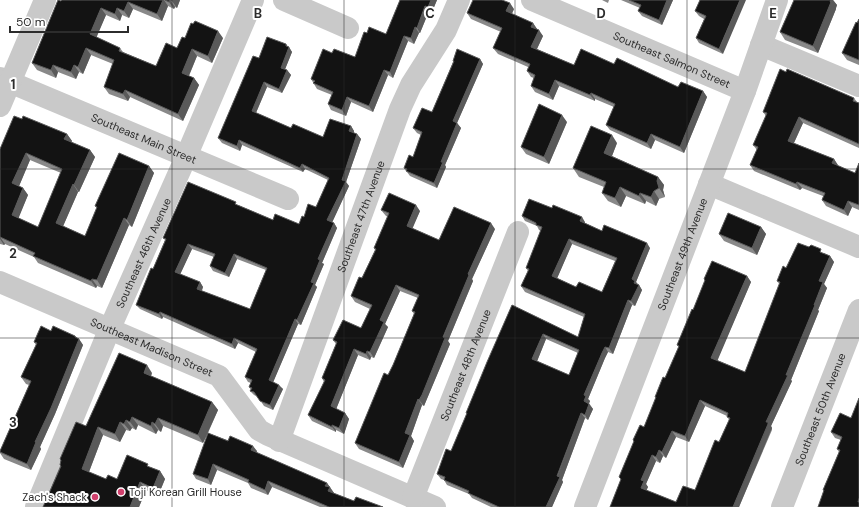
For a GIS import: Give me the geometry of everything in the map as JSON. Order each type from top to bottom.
[{"type":"street","points":[[0,106],[5,80],[45,0]]},
{"type":"street","name":"Southeast 46th Avenue","points":[[36,507],[110,328],[186,157],[253,0]]},
{"type":"street","points":[[284,0],[348,28]]},
{"type":"street","name":"Southeast 47th Avenue","points":[[279,441],[402,102],[446,30],[459,0]]},
{"type":"street","name":"Southeast Salmon Street","points":[[532,0],[745,91]]},
{"type":"street","name":"Southeast 49th Avenue","points":[[585,507],[745,91],[777,0]]},
{"type":"street","points":[[761,45],[859,86]]},
{"type":"street","name":"Southeast Main Street","points":[[5,80],[288,199]]},
{"type":"street","points":[[709,184],[859,247]]},
{"type":"street","name":"Southeast 48th Avenue","points":[[414,498],[518,232]]},
{"type":"street","name":"Southeast Madison Street","points":[[0,282],[219,376],[259,430],[279,441],[435,507]]},
{"type":"street","name":"Southeast 50th Avenue","points":[[782,507],[859,310]]},
{"type":"building","points":[[58,0],[163,0],[157,14],[128,2],[124,11],[117,8],[115,14],[101,8],[90,34],[120,48],[119,51],[156,66],[166,43],[177,48],[182,37],[185,38],[191,23],[193,24],[195,21],[218,31],[208,56],[192,49],[182,73],[194,78],[178,114],[125,90],[123,94],[104,87],[114,60],[86,48],[78,67],[74,65],[71,72],[53,65],[51,70],[32,63]]},
{"type":"building","points":[[400,0],[431,0],[428,7],[425,6],[417,28],[415,27],[411,38],[404,36],[390,72],[384,70],[369,106],[347,97],[342,110],[328,104],[333,92],[313,83],[315,81],[311,79],[323,49],[332,53],[334,49],[355,57],[364,32],[367,33],[369,27],[386,34]]},
{"type":"building","points":[[473,0],[502,0],[510,3],[506,11],[533,23],[531,27],[539,30],[531,47],[574,65],[581,49],[614,64],[617,58],[678,87],[681,82],[703,91],[680,147],[651,134],[647,143],[606,125],[615,104],[591,93],[590,95],[555,80],[549,94],[531,86],[535,75],[527,71],[530,64],[493,48],[502,28],[467,13]]},
{"type":"building","points":[[629,0],[667,0],[659,20],[638,11],[641,5]]},
{"type":"building","points":[[700,0],[740,0],[719,49],[696,38],[706,16],[695,11]]},
{"type":"building","points":[[794,0],[831,0],[813,46],[780,32]]},
{"type":"building","points":[[859,19],[859,60],[842,53],[856,22],[857,23]]},
{"type":"building","points":[[267,37],[286,44],[286,46],[289,47],[281,68],[287,70],[279,89],[264,82],[252,111],[291,128],[293,124],[323,137],[330,119],[351,126],[349,131],[357,134],[342,180],[346,181],[327,220],[334,223],[318,259],[320,260],[311,282],[314,283],[297,320],[295,319],[269,380],[279,385],[270,405],[260,401],[254,392],[250,391],[252,388],[249,387],[252,380],[245,377],[257,349],[234,338],[232,344],[160,312],[159,314],[136,305],[151,268],[153,269],[166,239],[163,238],[188,182],[236,202],[235,204],[273,220],[275,214],[299,224],[302,216],[304,217],[308,204],[316,207],[329,178],[302,164],[300,168],[239,140],[237,146],[218,138],[253,56],[259,58]],"holes":[[[188,244],[215,254],[210,266],[225,273],[234,254],[267,268],[250,309],[197,289],[200,282],[175,272]]]},
{"type":"building","points":[[457,49],[480,59],[453,121],[457,123],[434,183],[406,171],[407,169],[404,168],[409,155],[413,157],[422,132],[413,128],[422,108],[432,112],[454,61]]},
{"type":"building","points":[[780,69],[786,72],[787,69],[854,98],[853,101],[859,103],[859,144],[799,117],[788,141],[834,159],[832,163],[855,173],[859,163],[859,205],[848,201],[844,210],[822,200],[825,193],[797,182],[796,184],[750,165],[758,147],[753,145],[767,113],[763,112]]},
{"type":"building","points":[[539,104],[562,115],[544,157],[521,147]]},
{"type":"building","points":[[14,116],[22,119],[23,116],[67,134],[64,139],[90,150],[56,223],[85,236],[97,207],[95,206],[119,153],[149,166],[127,220],[124,218],[97,280],[92,279],[91,281],[33,256],[35,253],[0,237],[0,149]],"holes":[[[26,153],[62,169],[38,227],[12,215],[23,188],[12,183]]]},
{"type":"building","points":[[591,126],[612,135],[604,153],[658,177],[657,181],[659,188],[654,191],[651,197],[640,193],[639,196],[620,187],[615,198],[602,193],[606,182],[573,168]]},
{"type":"building","points":[[389,193],[416,205],[407,226],[439,240],[454,207],[491,223],[468,274],[469,275],[443,337],[445,338],[422,395],[419,400],[418,399],[405,433],[410,435],[399,462],[355,443],[384,373],[388,375],[393,365],[415,312],[412,311],[419,295],[396,285],[380,320],[384,322],[370,352],[367,351],[366,354],[354,349],[331,406],[345,413],[339,428],[332,425],[332,427],[308,415],[325,380],[322,378],[337,342],[333,340],[343,320],[361,328],[372,305],[351,296],[359,277],[362,278],[376,249],[374,248],[389,213],[381,210]]},
{"type":"building","points":[[529,199],[552,208],[553,205],[582,217],[580,221],[602,231],[604,225],[647,243],[632,279],[635,281],[634,283],[639,285],[631,301],[628,300],[609,348],[605,347],[584,395],[586,396],[584,401],[589,404],[585,415],[581,413],[557,476],[560,477],[546,507],[499,507],[468,493],[469,491],[444,480],[445,477],[437,474],[446,449],[451,451],[512,305],[578,337],[585,314],[521,286],[529,269],[526,268],[542,227],[522,216]],"holes":[[[569,239],[617,258],[602,292],[579,282],[576,287],[552,276]],[[543,334],[579,350],[569,375],[532,359]]]},
{"type":"building","points":[[728,213],[761,227],[752,248],[719,234]]},
{"type":"building","points":[[798,243],[809,247],[811,245],[821,249],[820,252],[830,256],[819,281],[823,282],[815,305],[786,375],[788,375],[766,422],[768,422],[768,424],[733,507],[610,507],[621,479],[619,477],[634,441],[633,440],[640,425],[644,427],[663,377],[665,378],[679,346],[677,345],[692,309],[693,310],[712,261],[747,276],[711,358],[745,372],[780,282],[777,281],[783,266],[786,268]],"holes":[[[700,400],[728,413],[727,417],[730,418],[719,442],[715,440],[695,490],[683,486],[676,502],[641,488],[644,481],[641,480],[652,455],[656,457],[659,450],[662,452],[672,431],[685,436]]]},
{"type":"building","points":[[41,326],[51,331],[53,326],[79,339],[27,464],[0,451],[31,381],[21,377],[37,343],[34,342]]},
{"type":"building","points":[[119,353],[147,365],[144,373],[212,402],[198,435],[158,418],[155,424],[152,422],[151,426],[132,417],[130,422],[126,420],[124,424],[120,422],[115,434],[98,427],[82,469],[106,479],[108,475],[117,479],[127,455],[160,471],[153,488],[140,482],[130,507],[43,507],[61,466],[60,459],[76,422],[86,426]]},
{"type":"building","points":[[859,398],[859,507],[818,507],[823,490],[840,450],[837,449],[842,437],[831,432],[840,413],[851,418]]},
{"type":"building","points":[[208,433],[228,441],[230,436],[253,446],[251,450],[327,483],[325,486],[330,487],[328,491],[354,501],[356,497],[383,507],[329,507],[268,481],[265,490],[248,482],[249,480],[213,464],[208,479],[193,474]]},
{"type":"place","name":"Toji Korean Grill House","points":[[121,492]]},
{"type":"place","name":"Zach's Shack","points":[[95,497]]}]
